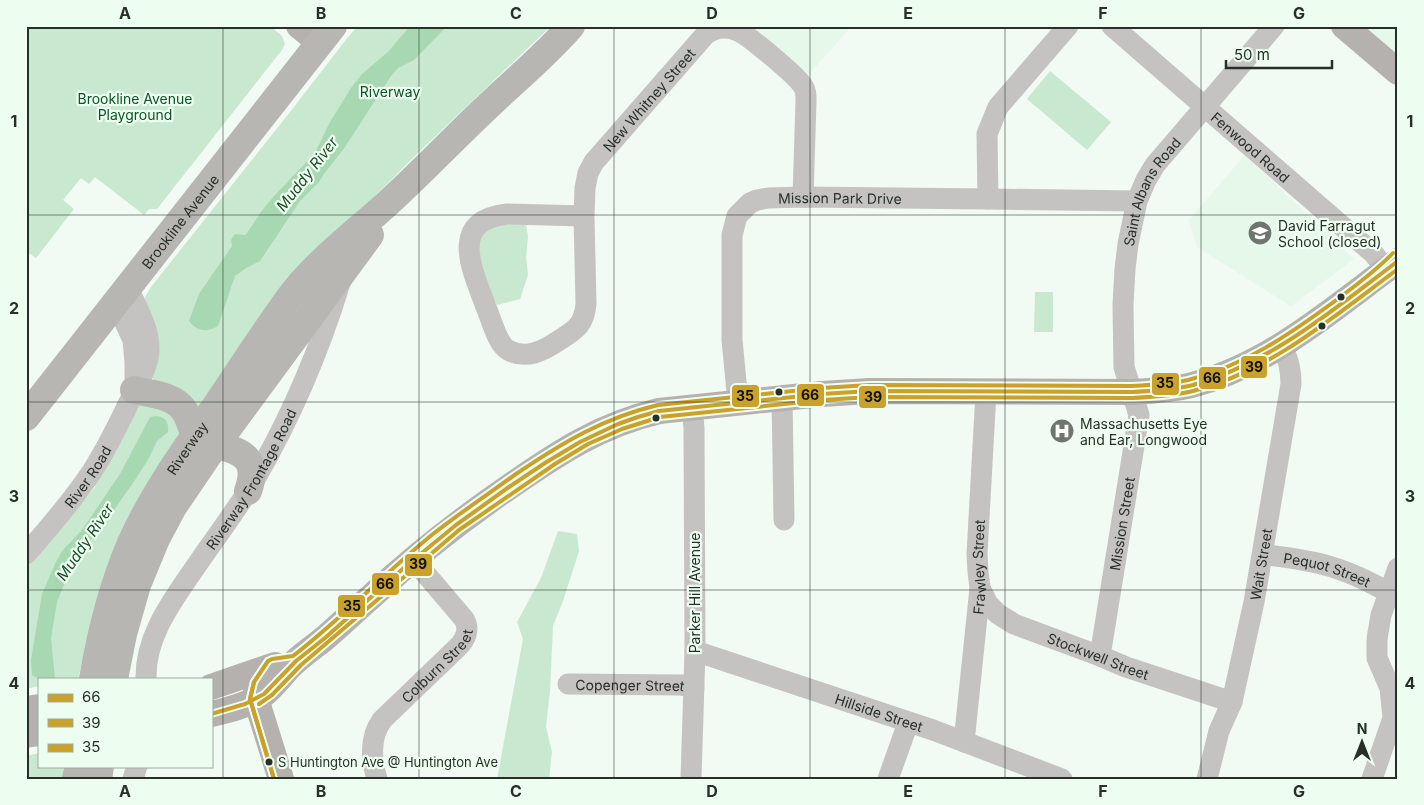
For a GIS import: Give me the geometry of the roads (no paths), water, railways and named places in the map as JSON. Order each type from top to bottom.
[{"type":"highway","name":"Riverway","points":[[104,676],[151,551],[205,440],[298,286],[405,188],[486,108],[544,55],[570,26]]},
{"type":"highway","name":"Brookline Avenue","points":[[26,417],[122,296],[317,32]]},
{"type":"highway","name":"Riverway","points":[[205,440],[343,272],[405,188]]},
{"type":"highway","points":[[134,390],[160,396],[179,404],[205,440],[237,451],[245,457],[249,462],[252,472],[248,491]]},
{"type":"main road","points":[[1344,26],[1398,72]]},
{"type":"main road","points":[[212,687],[284,663],[325,638],[413,559],[496,495],[564,450],[612,425],[659,410],[782,397],[870,391],[1132,392],[1173,389],[1238,370],[1281,346],[1394,263]]},
{"type":"main road","points":[[212,714],[231,709],[256,699],[271,688],[284,663]]},
{"type":"main road","points":[[212,691],[242,692],[256,699],[281,779]]},
{"type":"street","points":[[988,198],[987,134],[998,107],[1068,26]]},
{"type":"street","name":"Fenwood Road","points":[[1112,26],[1365,246],[1394,263]]},
{"type":"street","name":"Saint Albans Road","points":[[1132,392],[1124,367],[1124,294],[1128,244],[1137,201],[1155,165],[1274,26]]},
{"type":"street","name":"New Whitney Street","points":[[584,216],[496,215],[484,220],[472,234],[468,245],[471,265],[500,342],[508,350],[527,355],[539,352],[575,330],[582,322],[586,295],[584,216],[586,180],[590,167],[705,35],[710,31],[720,28],[732,29],[744,34],[794,76],[804,88],[806,101],[803,197]]},
{"type":"street","name":"Mission Park Drive","points":[[738,402],[732,340],[732,235],[736,219],[750,202],[803,197],[1137,201]]},
{"type":"street","name":"Riverway Frontage Road","points":[[146,678],[150,650],[164,614],[248,491],[268,456],[307,375],[330,318],[343,272]]},
{"type":"street","name":"River Road","points":[[26,554],[68,504],[93,469],[118,425],[134,390],[135,362],[133,340],[122,296]]},
{"type":"street","name":"Wait Street","points":[[1207,779],[1219,731],[1232,702],[1263,554],[1291,384],[1291,368],[1281,346]]},
{"type":"street","name":"Frawley Street","points":[[964,742],[980,588],[977,554],[986,392]]},
{"type":"street","name":"Mission Street","points":[[1100,656],[1139,415],[1132,392]]},
{"type":"street","points":[[782,397],[784,520]]},
{"type":"street","name":"Parker Hill Avenue","points":[[691,779],[695,651],[694,428],[692,408]]},
{"type":"street","name":"Pequot Street","points":[[1263,554],[1334,567],[1393,595]]},
{"type":"street","name":"Colburn Street","points":[[376,779],[372,751],[378,726],[458,647],[465,639],[467,633],[464,618],[413,559]]},
{"type":"street","points":[[1372,779],[1393,718],[1390,688],[1377,658],[1377,639],[1381,615],[1393,595],[1398,568]]},
{"type":"street","name":"Stockwell Street","points":[[980,588],[988,604],[998,614],[1014,624],[1126,667],[1232,702]]},
{"type":"street","name":"Hillside Street","points":[[695,651],[933,730],[1062,779]]},
{"type":"street","name":"Copenger Street","points":[[568,684],[681,685],[694,687]]},
{"type":"street","points":[[888,779],[908,722]]},
{"type":"water","name":"Muddy River","points":[[410,26],[447,26],[414,60],[398,68],[391,76],[345,147],[319,182],[300,201],[260,261],[235,276],[218,326],[210,330],[202,330],[195,327],[189,321],[199,294],[232,246],[231,240],[235,234],[245,235],[247,233],[274,196],[315,153],[330,122],[351,88],[362,74],[388,52]]},
{"type":"water","name":"Muddy River","points":[[156,416],[166,421],[168,432],[157,441],[135,480],[87,545],[63,587],[57,602],[51,638],[55,678],[38,678],[32,675],[31,660],[42,594],[62,551],[82,530],[120,474],[151,417]]},
{"type":"place","name":"David Farragut School (closed)","points":[[1260,233]]},
{"type":"place","name":"Massachusetts Eye and Ear, Longwood","points":[[1062,431]]},
{"type":"place","name":"S Huntington Ave @ Huntington Ave","points":[[269,762]]},
{"type":"park label","name":"Brookline Avenue Playground","points":[[135,106]]}]
